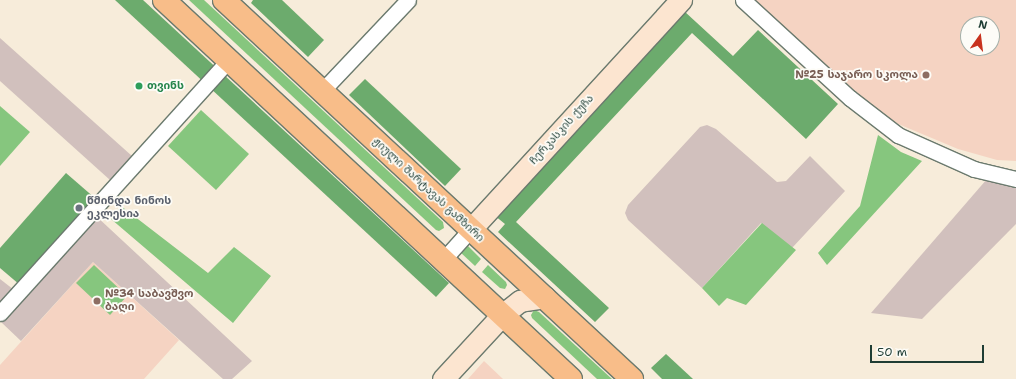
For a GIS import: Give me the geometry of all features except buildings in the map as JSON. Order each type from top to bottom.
[{"type":"main road","points":[[164,0],[571,379]]},
{"type":"main road","name":"ჟიული შარტავას გამზირი","points":[[224,0],[632,379]]},
{"type":"street","points":[[322,91],[408,0]]},
{"type":"street","name":"ჩერკასკის ქუჩა","points":[[443,260],[680,0]]},
{"type":"street","points":[[743,0],[850,98],[898,135],[974,168],[1016,179]]},
{"type":"street","points":[[0,313],[229,60]]},
{"type":"street","points":[[502,315],[514,294],[512,268]]},
{"type":"street","points":[[443,379],[502,315],[520,301],[545,298]]},
{"type":"shaded area","name":"№25 საჯარო სკოლა","points":[[754,0],[1016,0],[1016,161],[997,160],[958,149],[896,123],[866,101]]},
{"type":"shaded area","points":[[0,38],[132,156],[110,180],[0,81]]},
{"type":"shaded area","points":[[707,125],[716,129],[777,182],[786,181],[810,156],[845,191],[792,248],[761,223],[702,288],[628,220],[625,213],[628,205],[700,127]]},
{"type":"shaded area","points":[[987,179],[1016,185],[1016,224],[922,319],[871,313]]},
{"type":"shaded area","points":[[95,215],[252,361],[232,379],[223,379],[93,262],[21,341],[1,322]]},
{"type":"shaded area","name":"№34 საბავშვო ბაღი","points":[[93,262],[179,340],[144,379],[0,379],[0,365]]},
{"type":"shaded area","points":[[0,279],[18,293],[0,313]]},
{"type":"shaded area","points":[[484,361],[503,379],[468,379]]},
{"type":"green space","points":[[115,0],[143,0],[449,283],[436,297]]},
{"type":"green space","points":[[189,0],[204,0],[443,222],[444,228],[439,231],[436,230]]},
{"type":"green space","points":[[253,0],[282,0],[324,40],[308,57],[251,3]]},
{"type":"green space","points":[[684,11],[733,56],[758,30],[838,104],[806,139],[692,33],[516,222],[609,308],[595,322],[498,232],[505,224],[494,215]]},
{"type":"green space","points":[[365,79],[461,169],[445,186],[349,95]]},
{"type":"green space","points":[[0,106],[30,132],[0,166]]},
{"type":"green space","points":[[201,110],[249,154],[216,190],[168,146]]},
{"type":"green space","points":[[878,135],[901,152],[922,161],[827,265],[818,253],[860,206]]},
{"type":"green space","points":[[66,173],[96,199],[20,285],[0,268],[0,248]]},
{"type":"green space","points":[[121,206],[208,273],[234,247],[271,276],[233,323],[111,219]]},
{"type":"green space","points":[[762,223],[796,250],[746,305],[727,298],[719,306],[702,288]]},
{"type":"green space","points":[[467,245],[481,259],[475,266],[459,251]]},
{"type":"green space","points":[[94,265],[127,296],[110,315],[76,283]]},
{"type":"green space","points":[[488,265],[506,282],[507,285],[505,289],[500,288],[482,272]]},
{"type":"green space","points":[[534,310],[539,312],[612,379],[597,379],[532,318],[531,315]]},
{"type":"green space","points":[[666,354],[693,379],[662,379],[651,368]]},
{"type":"place","name":"№25 საჯარო სკოლა","points":[[926,75]]},
{"type":"place","name":"თვინს","points":[[139,86]]},
{"type":"place","name":"წმინდა ნინოს ეკლესია","points":[[79,208]]},
{"type":"place","name":"№34 საბავშვო ბაღი","points":[[97,301]]}]
